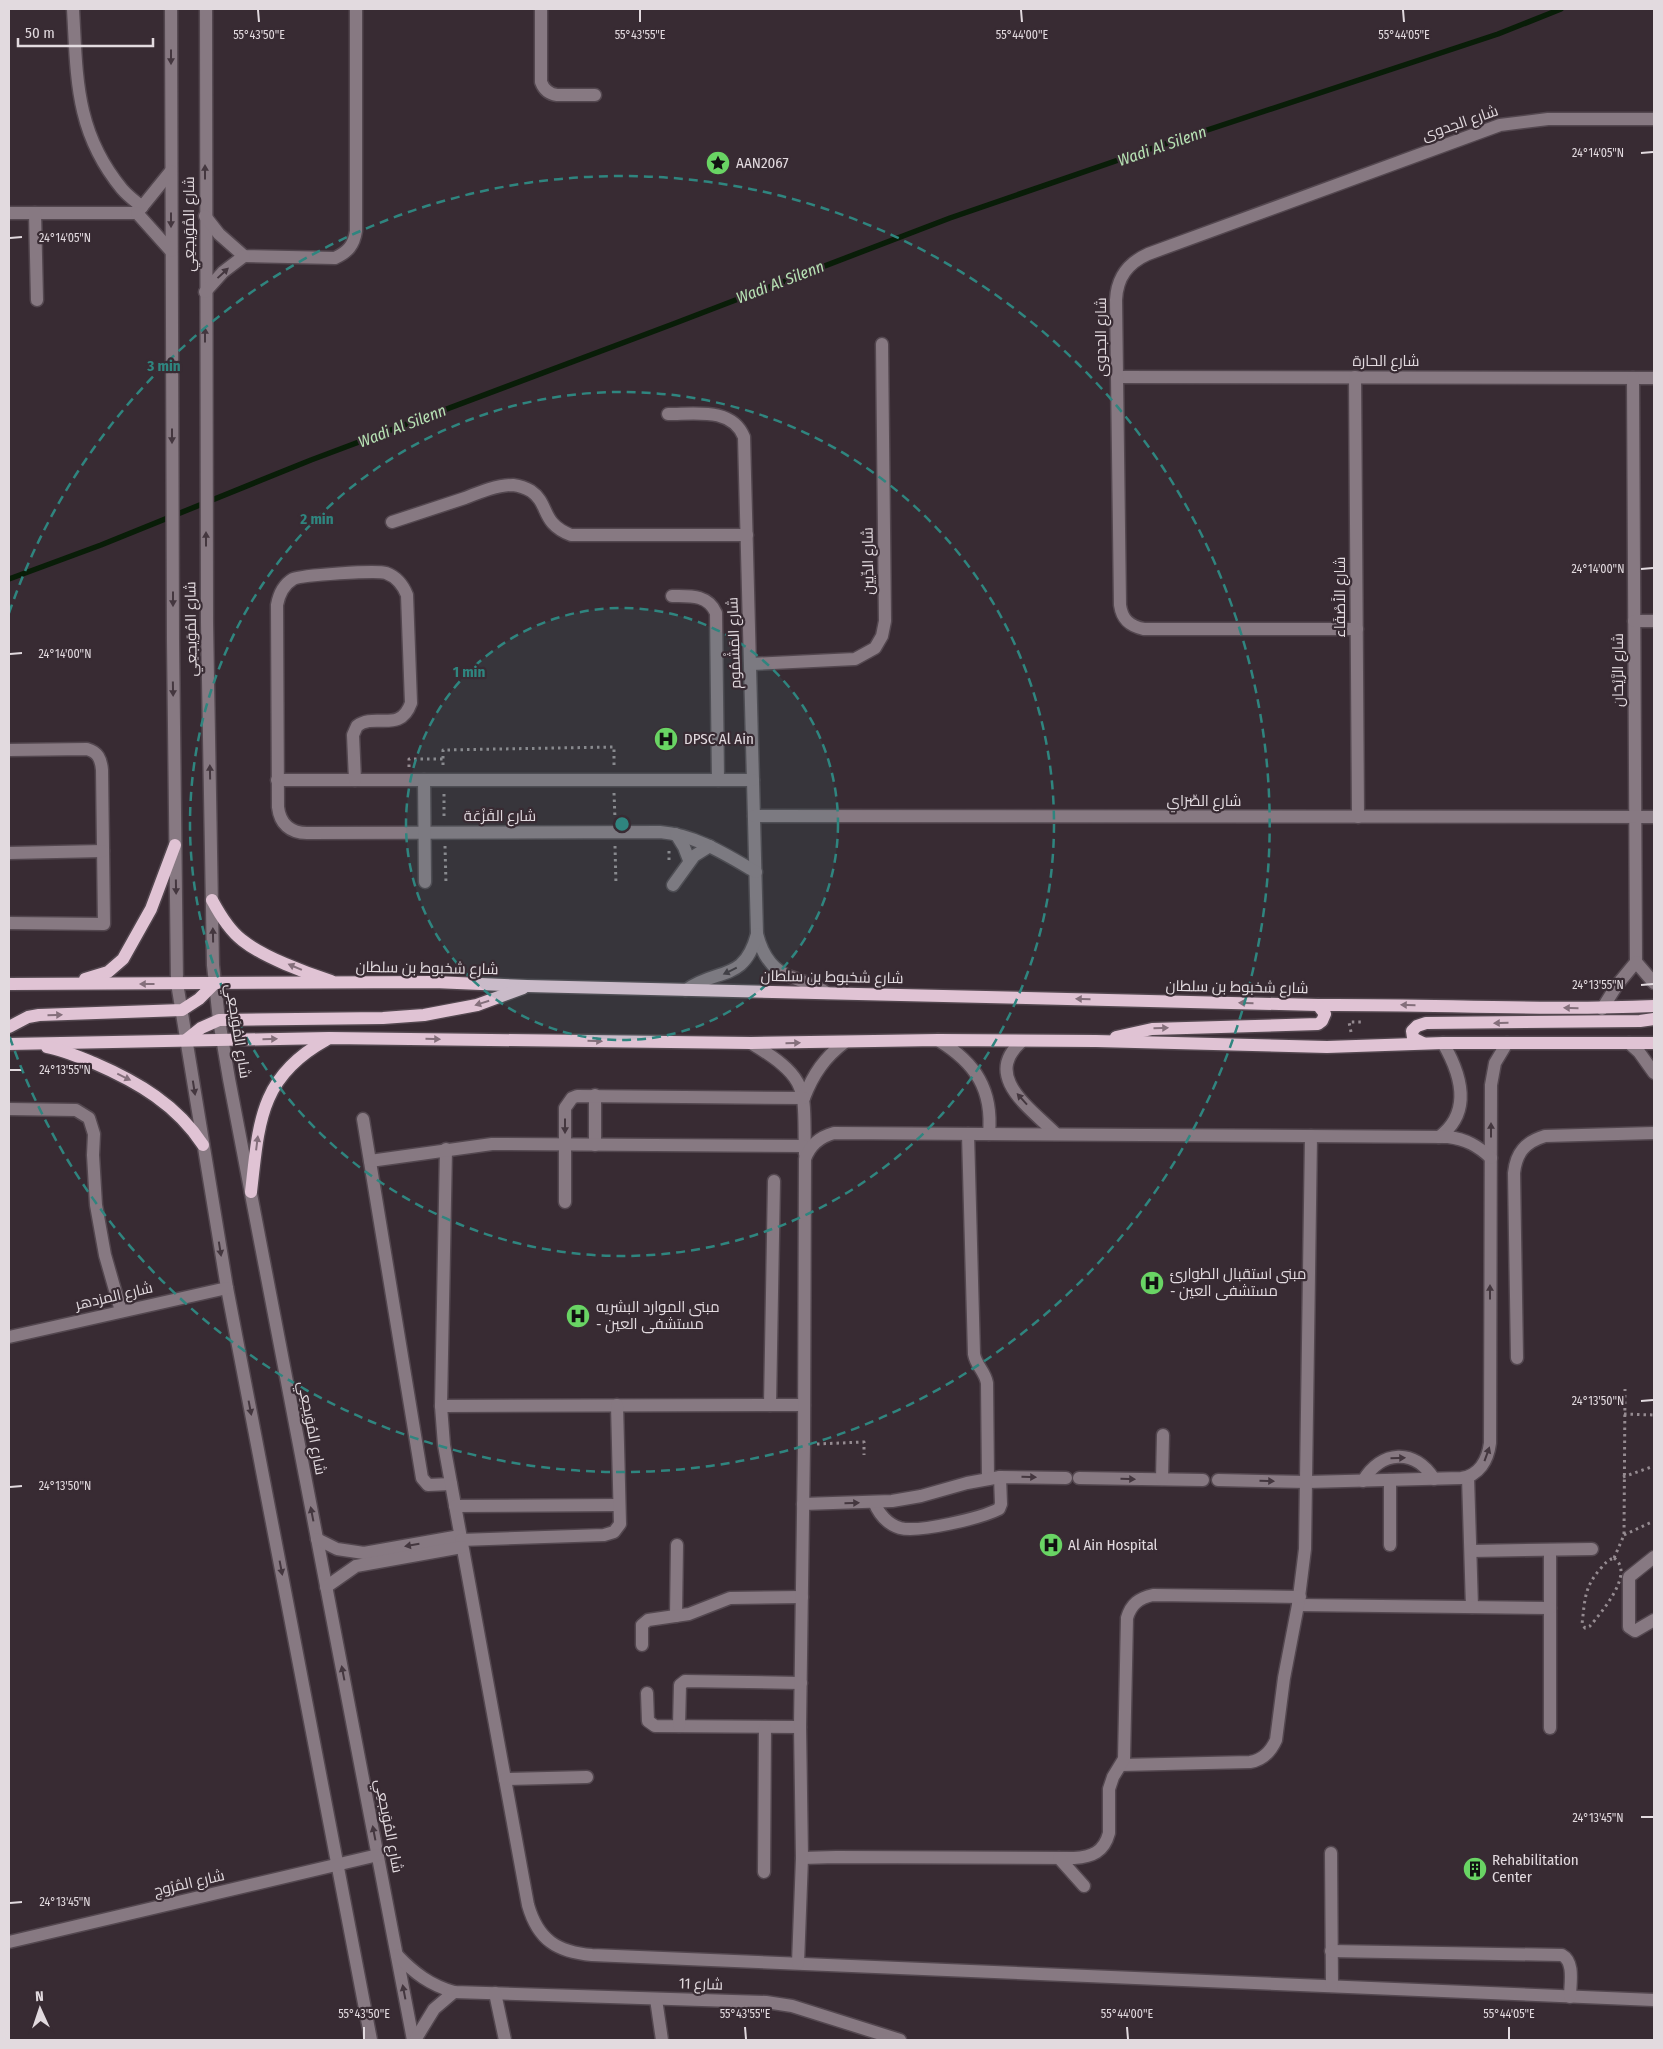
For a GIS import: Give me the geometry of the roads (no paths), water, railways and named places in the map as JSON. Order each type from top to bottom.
[{"type":"main road","points":[[68,984],[108,972],[123,959],[151,909],[175,845]]},
{"type":"main road","points":[[212,900],[226,922],[243,941],[297,968],[340,984]]},
{"type":"main road","name":"شارع شخبوط بن سلطان","points":[[9,984],[340,984],[434,982],[527,986],[1318,1005],[1385,1004],[1602,1009],[1654,1006]]},
{"type":"main road","points":[[9,1027],[28,1017],[39,1015],[182,1010],[214,984]]},
{"type":"main road","points":[[186,1040],[201,1028],[219,1020],[383,1018],[424,1015],[477,1005],[527,986]]},
{"type":"main road","points":[[1096,1041],[1152,1029],[1318,1024],[1322,1022],[1325,1014],[1318,1005]]},
{"type":"main road","points":[[1423,1044],[1413,1038],[1412,1031],[1417,1026],[1426,1023],[1640,1021],[1654,1019]]},
{"type":"main road","points":[[251,1192],[258,1132],[268,1097],[277,1082],[300,1056],[329,1038]]},
{"type":"main road","points":[[9,1044],[329,1038],[751,1043],[938,1040],[1096,1041],[1354,1047],[1443,1043],[1654,1043]]},
{"type":"main road","points":[[30,1043],[53,1048],[84,1059],[148,1090],[184,1120],[204,1145]]},
{"type":"street","points":[[73,9],[78,93],[88,130],[104,164],[122,190],[171,251]]},
{"type":"street","name":"شارع المُوَيجعِي","points":[[171,9],[171,388],[177,984],[227,1288],[372,2040]]},
{"type":"street","name":"شارع المُوَيجعِي","points":[[206,9],[205,383],[207,623],[214,984],[222,1040],[414,2040]]},
{"type":"street","points":[[205,292],[223,272],[244,256],[335,258],[344,254],[351,247],[355,239],[356,9]]},
{"type":"street","points":[[541,9],[543,87],[552,95],[595,95]]},
{"type":"street","name":"شارع الجدوى","points":[[1357,629],[1144,629],[1136,628],[1124,619],[1120,605],[1117,377],[1117,292],[1122,275],[1127,268],[1140,258],[1500,125],[1548,119],[1654,119]]},
{"type":"street","points":[[9,213],[139,210],[171,171]]},
{"type":"street","points":[[35,213],[37,300]]},
{"type":"street","points":[[205,216],[219,234],[244,256]]},
{"type":"street","name":"شارع الدِّيين","points":[[751,664],[855,659],[874,648],[882,636],[885,621],[882,344]]},
{"type":"street","name":"شارع الحارة","points":[[1117,377],[1654,378]]},
{"type":"street","name":"شارع الأَصْفَاء","points":[[1355,377],[1358,817]]},
{"type":"street","name":"شارع الرَّيْحَان","points":[[1633,378],[1636,962]]},
{"type":"street","name":"شارع المَشْمُوم","points":[[668,414],[721,415],[736,423],[741,429],[745,445],[757,934],[765,955],[778,970],[813,984],[827,993]]},
{"type":"street","points":[[392,522],[493,488],[513,485],[533,492],[538,497],[549,520],[555,526],[571,535],[747,535]]},
{"type":"street","name":"شارع الفَزْعَة","points":[[355,780],[353,735],[356,726],[365,722],[399,719],[409,710],[411,703],[406,595],[404,588],[394,577],[380,572],[299,577],[286,584],[281,591],[277,605],[279,814],[286,827],[293,831],[307,834],[672,833],[710,846],[756,872]]},
{"type":"street","points":[[672,596],[693,596],[705,600],[710,603],[716,613],[718,780]]},
{"type":"street","points":[[1634,621],[1654,621]]},
{"type":"street","points":[[9,750],[86,749],[97,754],[100,759],[102,770],[104,924],[9,924]]},
{"type":"street","points":[[278,780],[753,780]]},
{"type":"street","points":[[424,780],[425,882]]},
{"type":"street","name":"شارع الصِّرَاي","points":[[754,816],[1654,817]]},
{"type":"street","points":[[672,833],[689,860]]},
{"type":"street","points":[[673,885],[689,860],[710,846]]},
{"type":"street","points":[[9,853],[103,851]]},
{"type":"street","name":"شارع المَشْمُوم","points":[[686,990],[706,979],[733,971],[749,955],[757,934]]},
{"type":"street","points":[[1602,1009],[1617,985],[1636,962],[1654,983]]},
{"type":"street","points":[[938,1040],[962,1057],[980,1079],[989,1106],[989,1134]]},
{"type":"street","points":[[1022,1041],[1008,1057],[1005,1072],[1007,1079],[1017,1093],[1056,1134]]},
{"type":"street","points":[[804,1098],[815,1072],[845,1042]]},
{"type":"street","points":[[751,1043],[787,1067],[800,1086],[804,1098],[804,1444],[800,1727],[802,1858],[798,1963]]},
{"type":"street","points":[[1439,1137],[1454,1122],[1460,1105],[1458,1071],[1443,1043]]},
{"type":"street","points":[[1218,1480],[1307,1482],[1434,1480],[1468,1477],[1482,1466],[1487,1457],[1490,1443],[1492,1074],[1498,1058],[1508,1043]]},
{"type":"street","points":[[1629,1043],[1639,1052],[1654,1074]]},
{"type":"street","points":[[595,1095],[595,1145]]},
{"type":"street","points":[[565,1202],[565,1108],[568,1102],[577,1096],[804,1098]]},
{"type":"street","points":[[9,1110],[76,1110],[89,1118],[94,1134],[94,1180],[97,1214],[105,1255],[121,1311]]},
{"type":"street","points":[[363,1119],[422,1478],[428,1485],[451,1484]]},
{"type":"street","points":[[805,1160],[812,1144],[826,1135],[834,1133],[1439,1137],[1458,1138],[1467,1141],[1476,1145],[1491,1158]]},
{"type":"street","points":[[1516,1358],[1514,1173],[1519,1153],[1534,1139],[1545,1136],[1654,1133]]},
{"type":"street","points":[[874,1502],[884,1518],[899,1528],[914,1530],[985,1515],[998,1509],[1001,1504],[994,1478],[988,1383],[983,1372],[976,1364],[974,1354],[968,1134]]},
{"type":"street","points":[[1121,1765],[1250,1762],[1263,1757],[1273,1746],[1278,1732],[1284,1678],[1299,1601],[1305,1550],[1311,1136]]},
{"type":"street","points":[[370,1161],[492,1144],[804,1146]]},
{"type":"street","points":[[446,1149],[441,1406],[451,1484],[531,1916],[542,1934],[559,1948],[570,1952],[592,1955],[1654,2000]]},
{"type":"street","points":[[770,1405],[774,1181]]},
{"type":"street","name":"شارع المزدهر","points":[[9,1337],[227,1288]]},
{"type":"street","points":[[317,1539],[337,1549],[364,1553],[461,1541],[610,1534],[620,1524],[617,1405]]},
{"type":"street","points":[[441,1406],[804,1405]]},
{"type":"street","points":[[1162,1479],[1163,1435]]},
{"type":"street","points":[[1363,1481],[1375,1465],[1383,1460],[1403,1457],[1413,1459],[1422,1464],[1434,1480]]},
{"type":"street","points":[[1468,1477],[1472,1607]]},
{"type":"street","points":[[803,1504],[892,1501],[921,1496],[994,1478],[1203,1480]]},
{"type":"street","points":[[1390,1480],[1390,1545]]},
{"type":"street","points":[[455,1506],[619,1505]]},
{"type":"street","points":[[326,1587],[356,1566],[461,1541]]},
{"type":"street","points":[[676,1616],[677,1545]]},
{"type":"street","points":[[1471,1551],[1592,1549]]},
{"type":"street","points":[[1550,1550],[1550,1728]]},
{"type":"street","points":[[1654,1558],[1632,1574],[1628,1582],[1629,1627],[1635,1631],[1654,1620]]},
{"type":"street","points":[[802,1858],[1059,1858],[1094,1855],[1104,1846],[1109,1833],[1109,1789],[1125,1754],[1127,1618],[1136,1602],[1141,1598],[1153,1596],[1550,1608]]},
{"type":"street","points":[[642,1645],[642,1625],[644,1621],[676,1616],[730,1598],[802,1597]]},
{"type":"street","points":[[679,1726],[680,1685],[685,1680],[801,1683]]},
{"type":"street","points":[[646,1693],[648,1721],[651,1724],[800,1727]]},
{"type":"street","points":[[764,1727],[764,1872]]},
{"type":"street","points":[[505,1779],[587,1777]]},
{"type":"street","points":[[1331,1853],[1332,1986]]},
{"type":"street","name":"شارع المُرُوج","points":[[9,1942],[378,1855]]},
{"type":"street","points":[[1059,1858],[1084,1886]]},
{"type":"street","points":[[1331,1950],[1562,1955],[1566,1957],[1570,1966],[1570,1997]]},
{"type":"street","points":[[397,1954],[417,1974],[429,1982],[454,1992],[434,2009],[414,2040]]},
{"type":"street","name":"شارع 11","points":[[454,1992],[778,2004],[805,2010],[900,2040]]},
{"type":"street","points":[[496,1993],[504,2040]]},
{"type":"street","points":[[656,1999],[662,2040]]},
{"type":"waterway","name":"Wadi Al Silenn","points":[[9,579],[101,545],[311,460],[950,218],[1159,146],[1498,34],[1561,9]]},
{"type":"place","name":"AAN2067","points":[[718,163]]},
{"type":"place","name":"DPSC Al Ain","points":[[666,739]]},
{"type":"place","name":"مبنى استقبال الطوارئ - مستشفى العين","points":[[1152,1283]]},
{"type":"place","name":"مبنى الموارد البشريه - مستشفى العين","points":[[578,1316]]},
{"type":"place","name":"Al Ain Hospital","points":[[1051,1545]]},
{"type":"place","name":"Rehabilitation Center","points":[[1475,1869]]}]
